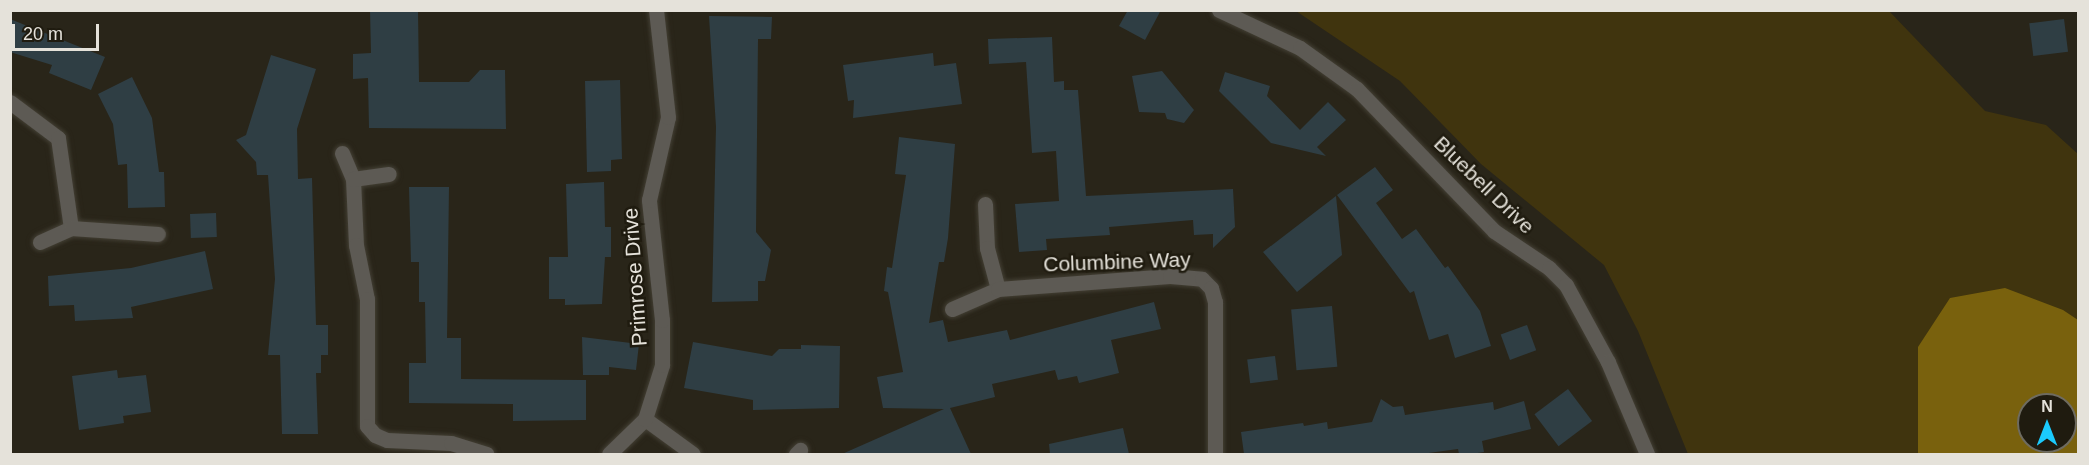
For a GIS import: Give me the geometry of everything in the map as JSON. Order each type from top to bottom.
[{"type":"street","name":"Primrose Drive","points":[[609,454],[645,419],[662,365],[662,320],[649,200],[668,108],[656,10]]},
{"type":"street","name":"Bluebell Drive","points":[[1219,10],[1300,48],[1357,89],[1494,231],[1549,268],[1566,285],[1594,333],[1641,453]]},
{"type":"street","points":[[10,102],[58,138],[71,228]]},
{"type":"street","points":[[342,153],[352,179],[356,245],[367,299],[367,426],[375,435],[387,440],[451,443],[486,454]]},
{"type":"street","points":[[352,179],[389,174]]},
{"type":"street","points":[[985,204],[987,248],[998,289]]},
{"type":"street","points":[[40,242],[71,228],[158,234]]},
{"type":"street","name":"Columbine Way","points":[[952,309],[998,289],[1170,276],[1202,279],[1211,288],[1215,302],[1215,454]]},
{"type":"street","points":[[645,419],[693,454]]},
{"type":"shaded area","points":[[1296,11],[1889,11],[1985,111],[2046,125],[2078,154],[2078,454],[1688,454],[1638,331],[1604,265],[1481,164],[1400,81]]},
{"type":"shaded area","points":[[2005,288],[2063,310],[2078,320],[2078,454],[1918,454],[1918,347],[1950,298]]},
{"type":"building","points":[[370,10],[418,10],[419,82],[469,82],[480,70],[505,70],[506,129],[369,128],[368,78],[353,79],[353,54],[371,53]]},
{"type":"building","points":[[1128,10],[1161,10],[1145,40],[1119,26]]},
{"type":"building","points":[[709,16],[772,17],[771,39],[758,39],[756,232],[771,250],[765,281],[758,281],[758,301],[712,302],[716,127]]},
{"type":"building","points":[[10,19],[105,57],[91,90],[49,73],[52,65],[10,52]]},
{"type":"building","points":[[2064,19],[2068,52],[2033,56],[2029,23]]},
{"type":"building","points":[[1052,37],[1054,82],[1064,81],[1064,90],[1078,90],[1086,196],[1233,189],[1235,227],[1213,248],[1213,234],[1194,235],[1193,220],[1109,227],[1110,235],[1046,239],[1047,250],[1019,252],[1015,204],[1059,201],[1056,151],[1032,153],[1026,62],[989,64],[988,39]]},
{"type":"building","points":[[933,53],[934,66],[956,63],[962,104],[853,118],[854,100],[848,101],[843,65]]},
{"type":"building","points":[[271,55],[316,69],[297,129],[298,179],[312,178],[316,325],[328,325],[328,355],[321,355],[321,373],[316,373],[318,434],[282,434],[280,355],[268,355],[275,279],[268,175],[257,175],[256,162],[236,140],[246,135]]},
{"type":"building","points":[[1162,71],[1194,110],[1184,123],[1167,119],[1165,113],[1139,112],[1132,76]]},
{"type":"building","points":[[1225,72],[1270,86],[1267,96],[1300,130],[1328,102],[1346,120],[1317,147],[1326,156],[1271,143],[1219,91]]},
{"type":"building","points":[[132,77],[152,118],[159,172],[164,172],[165,207],[128,208],[127,164],[118,165],[113,124],[98,94]]},
{"type":"building","points":[[620,80],[622,159],[611,160],[611,171],[587,172],[585,81]]},
{"type":"building","points":[[899,137],[955,144],[948,238],[944,262],[939,262],[929,323],[943,320],[948,342],[1007,330],[1010,340],[1154,302],[1161,329],[1111,340],[1119,373],[1079,383],[1077,376],[1058,380],[1055,370],[992,384],[995,397],[950,408],[971,454],[842,454],[944,409],[883,408],[877,377],[903,372],[888,292],[884,291],[887,267],[892,268],[906,175],[895,174]]},
{"type":"building","points":[[1375,167],[1393,190],[1376,203],[1402,239],[1416,229],[1445,268],[1448,266],[1480,311],[1491,346],[1455,358],[1448,334],[1429,340],[1414,291],[1410,293],[1337,195]]},
{"type":"building","points":[[604,182],[605,227],[611,227],[611,257],[605,257],[602,304],[565,305],[565,299],[549,299],[549,257],[568,257],[566,184]]},
{"type":"building","points":[[409,187],[449,187],[447,338],[461,338],[461,379],[586,380],[586,420],[513,421],[513,404],[409,403],[409,363],[426,363],[425,302],[419,302],[419,262],[411,262]]},
{"type":"building","points":[[1336,196],[1342,255],[1297,292],[1263,252]]},
{"type":"building","points":[[216,213],[217,237],[191,238],[190,214]]},
{"type":"building","points":[[205,251],[213,289],[131,307],[133,318],[75,321],[74,305],[49,306],[48,276],[131,268]]},
{"type":"building","points":[[1332,306],[1337,367],[1296,370],[1291,310]]},
{"type":"building","points":[[1527,325],[1536,350],[1510,360],[1501,335]]},
{"type":"building","points":[[582,337],[639,344],[636,370],[609,367],[609,375],[583,375]]},
{"type":"building","points":[[693,342],[772,356],[779,349],[801,349],[801,345],[840,346],[839,408],[753,410],[753,400],[684,388]]},
{"type":"building","points":[[1275,356],[1278,380],[1250,383],[1247,359]]},
{"type":"building","points":[[117,370],[118,378],[146,375],[151,412],[123,416],[124,423],[79,430],[72,376]]},
{"type":"building","points":[[1568,389],[1592,421],[1559,446],[1534,414]]},
{"type":"building","points":[[1381,399],[1393,407],[1403,406],[1405,415],[1493,402],[1494,410],[1524,401],[1531,429],[1482,441],[1484,452],[1471,454],[1459,454],[1458,449],[1421,454],[1244,454],[1241,432],[1303,423],[1304,426],[1327,422],[1328,429],[1372,422]]},
{"type":"building","points":[[1123,428],[1129,454],[1050,454],[1049,444]]}]
